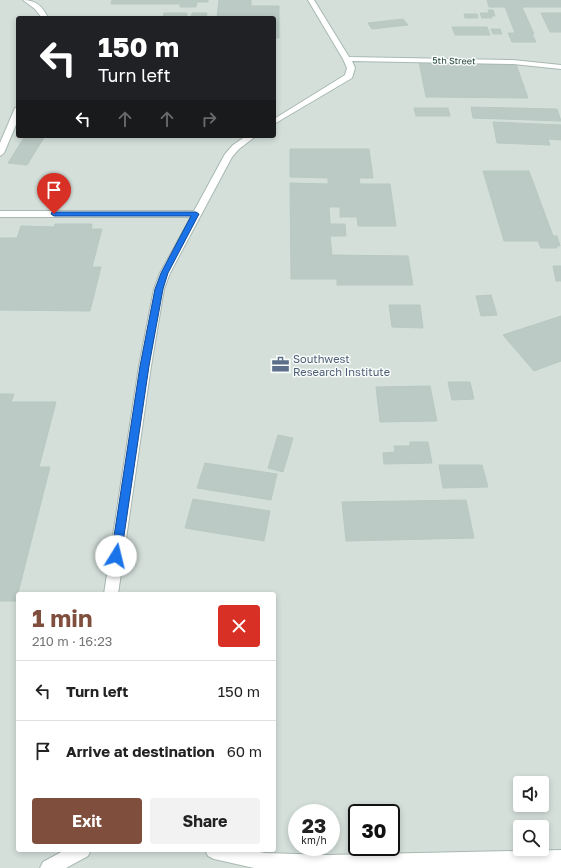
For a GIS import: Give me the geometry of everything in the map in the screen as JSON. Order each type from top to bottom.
[{"type":"street","points":[[26,0],[37,5],[43,11],[44,16]]},
{"type":"street","points":[[276,121],[349,76],[350,68],[347,59],[311,0]]},
{"type":"street","name":"5th Street","points":[[347,59],[513,62],[561,67]]},
{"type":"street","points":[[0,153],[16,115]]},
{"type":"street","points":[[111,592],[145,366],[159,289],[165,273],[228,156],[236,147],[249,138]]},
{"type":"street","points":[[0,214],[196,214]]},
{"type":"street","points":[[49,868],[78,852]]},
{"type":"street","points":[[222,852],[265,862],[327,864],[561,858]]},
{"type":"shaded area","name":"Southwest Research Institute","points":[[0,0],[561,0],[561,868],[0,868]]},
{"type":"building","points":[[112,0],[208,0],[208,2],[197,2],[196,7],[180,7],[180,4],[111,4]]},
{"type":"building","points":[[219,0],[251,0],[251,6],[279,6],[279,38],[276,38],[276,16],[217,16]]},
{"type":"building","points":[[487,0],[561,0],[561,7],[522,7],[536,42],[512,42],[508,33],[515,33],[505,7],[489,7]]},
{"type":"building","points":[[488,10],[493,10],[495,16],[491,16],[492,18],[482,18],[480,13],[489,13]]},
{"type":"building","points":[[164,13],[187,13],[187,16],[163,16]]},
{"type":"building","points":[[192,13],[207,13],[206,16],[191,16]]},
{"type":"building","points":[[541,13],[561,13],[561,32],[550,32]]},
{"type":"building","points":[[464,14],[477,14],[478,18],[465,18]]},
{"type":"building","points":[[403,19],[408,25],[372,29],[368,23]]},
{"type":"building","points":[[452,27],[487,27],[490,35],[455,35]]},
{"type":"building","points":[[491,29],[500,29],[502,34],[493,34]]},
{"type":"building","points":[[419,62],[516,64],[528,98],[426,97]]},
{"type":"building","points":[[471,107],[557,109],[561,121],[473,118]]},
{"type":"building","points":[[414,108],[448,108],[450,116],[416,116]]},
{"type":"building","points":[[493,122],[561,125],[561,140],[548,139],[550,145],[497,143]]},
{"type":"building","points":[[24,138],[44,138],[27,165],[8,163]]},
{"type":"building","points":[[290,149],[369,149],[373,178],[359,178],[360,184],[390,184],[396,226],[358,226],[357,217],[340,217],[340,207],[329,207],[330,224],[345,224],[346,236],[330,236],[332,255],[408,256],[413,285],[337,285],[337,279],[291,279],[290,183],[328,184],[328,178],[290,177]]},
{"type":"building","points":[[483,171],[529,171],[553,236],[557,236],[560,246],[556,246],[557,248],[541,248],[538,241],[504,241]]},
{"type":"building","points":[[55,224],[92,224],[91,229],[102,229],[92,267],[101,267],[90,311],[0,310],[0,238],[17,238],[21,226],[54,227]]},
{"type":"building","points":[[553,266],[561,266],[561,281],[556,281]]},
{"type":"building","points":[[491,295],[497,315],[481,316],[476,296]]},
{"type":"building","points":[[389,305],[420,305],[423,328],[392,327]]},
{"type":"building","points":[[561,316],[561,361],[534,371],[503,335]]},
{"type":"building","points":[[448,382],[470,382],[474,399],[452,400]]},
{"type":"building","points":[[430,386],[437,421],[380,422],[376,387]]},
{"type":"building","points":[[0,394],[14,394],[11,402],[56,402],[39,467],[50,467],[18,592],[16,592],[16,601],[0,601]]},
{"type":"building","points":[[278,435],[293,438],[283,472],[268,468]]},
{"type":"building","points":[[410,442],[428,442],[432,463],[384,464],[383,453],[395,452],[394,446],[410,446]]},
{"type":"building","points":[[205,463],[277,474],[271,500],[197,488]]},
{"type":"building","points":[[439,465],[482,465],[488,487],[443,488]]},
{"type":"building","points":[[193,499],[270,511],[264,541],[185,528]]},
{"type":"building","points":[[466,500],[474,538],[346,541],[342,502]]},
{"type":"place","name":"Southwest Research Institute","points":[[280,365]]},
{"type":"route","points":[[54,214],[196,214],[165,273],[159,289],[145,366],[116,556]]}]
